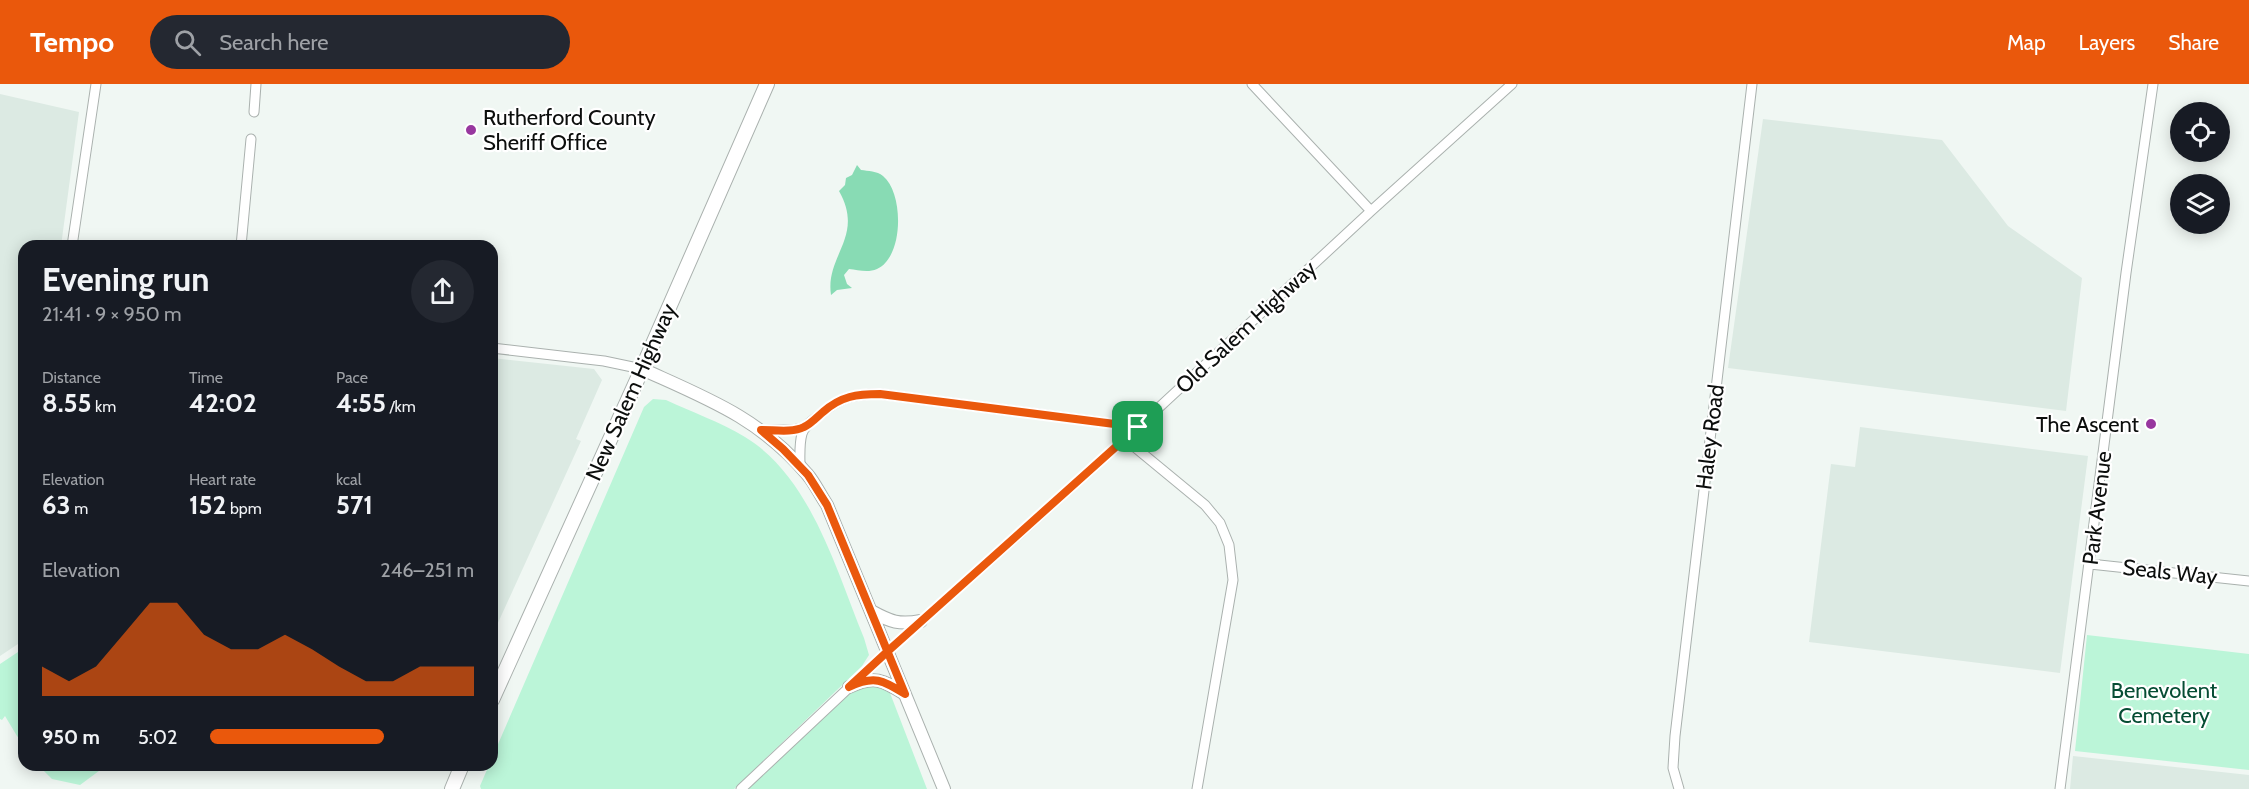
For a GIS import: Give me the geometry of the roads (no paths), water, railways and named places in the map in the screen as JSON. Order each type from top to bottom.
[{"type":"main road","name":"New Salem Highway","points":[[498,687],[642,369],[767,84]]},
{"type":"main road","points":[[642,369],[738,414],[783,449],[808,475],[827,505],[944,789]]},
{"type":"main road","points":[[871,611],[894,623],[906,624],[921,621]]},
{"type":"main road","points":[[849,687],[868,680],[877,680],[905,694]]},
{"type":"main road","points":[[452,789],[460,771]]},
{"type":"street","points":[[73,240],[96,84]]},
{"type":"street","points":[[254,112],[256,84]]},
{"type":"street","points":[[1252,84],[1371,211]]},
{"type":"street","name":"Old Salem Highway","points":[[741,789],[888,651],[1125,439],[1512,84]]},
{"type":"street","name":"Haley Road","points":[[1680,789],[1673,768],[1675,736],[1752,84]]},
{"type":"street","name":"Park Avenue","points":[[2060,789],[2126,273],[2153,84]]},
{"type":"street","points":[[242,240],[251,139]]},
{"type":"street","points":[[498,349],[604,361],[642,369]]},
{"type":"street","points":[[800,467],[801,435],[805,427],[830,405],[843,398],[860,394],[880,394],[1138,427]]},
{"type":"street","points":[[761,430],[793,430],[805,427]]},
{"type":"street","points":[[1125,439],[1205,505],[1220,523],[1229,545],[1233,580],[1197,789]]},
{"type":"street","name":"Seals Way","points":[[2090,564],[2249,581]]},
{"type":"place","name":"Rutherford County Sheriff Office","points":[[471,130]]},
{"type":"place","name":"The Ascent","points":[[2151,424]]},
{"type":"park label","name":"Benevolent Cemetery","points":[[2164,702]]}]
